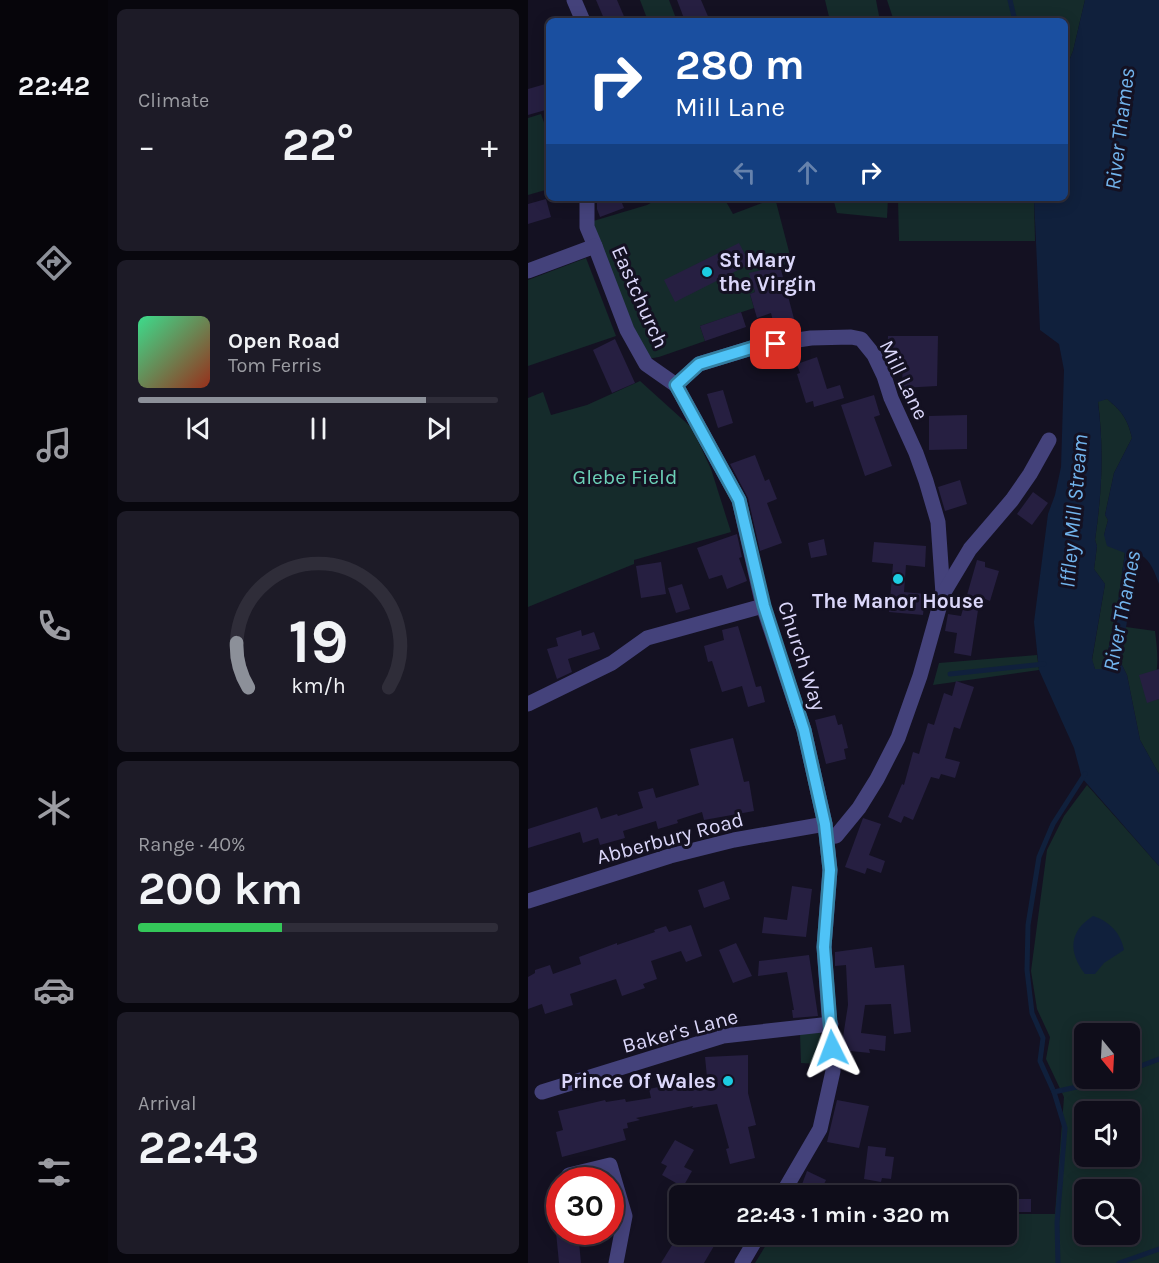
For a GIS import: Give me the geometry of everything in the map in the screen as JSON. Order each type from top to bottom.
[{"type":"street","points":[[574,0],[582,18]]},
{"type":"street","points":[[586,201],[587,227],[595,246]]},
{"type":"street","name":"Eastchurch","points":[[528,271],[595,246],[627,330],[646,364],[676,385]]},
{"type":"street","name":"Mill Lane","points":[[676,385],[699,364],[758,346],[811,338],[861,339],[874,355],[884,376],[926,481],[938,522],[943,594]]},
{"type":"street","name":"Church Way","points":[[676,385],[739,500],[764,606],[804,730],[826,831],[830,870],[824,947],[833,1071],[820,1129],[787,1185]]},
{"type":"street","name":"Mill Lane","points":[[826,831],[836,836],[859,808],[877,779],[912,704],[943,594],[970,549],[1012,500],[1030,474],[1049,440]]},
{"type":"street","points":[[528,704],[612,663],[647,638],[764,606]]},
{"type":"street","name":"Abberbury Road","points":[[528,901],[680,854],[734,840],[826,831]]},
{"type":"street","name":"Baker's Lane","points":[[542,1092],[723,1036],[831,1024]]},
{"type":"street","points":[[616,1263],[619,1245]]},
{"type":"street","points":[[742,1263],[753,1245]]},
{"type":"green space","points":[[640,0],[669,0],[676,18],[647,18]]},
{"type":"green space","points":[[825,0],[876,0],[879,18],[829,18]]},
{"type":"green space","points":[[887,0],[1085,0],[1068,64],[1068,18],[893,18]]},
{"type":"green space","points":[[541,114],[546,128],[546,190],[528,195],[528,118]]},
{"type":"green space","points":[[654,201],[726,201],[733,214],[767,201],[776,201],[792,263],[764,269],[766,276],[751,280],[755,292],[750,294],[754,308],[700,326],[705,341],[647,359],[590,222]]},
{"type":"green space","points":[[834,201],[888,201],[887,218],[837,213]]},
{"type":"green space","points":[[898,201],[1034,201],[1035,241],[899,241]]},
{"type":"green space","points":[[586,258],[616,336],[528,366],[528,280]]},
{"type":"green space","name":"Glebe Field","points":[[640,381],[692,428],[711,469],[731,532],[634,560],[634,564],[528,607],[528,398],[543,392],[551,415],[587,405]]},
{"type":"green space","points":[[1107,399],[1124,416],[1132,438],[1114,473],[1105,515],[1108,520],[1104,535],[1125,552],[1105,666],[1102,669],[1095,669],[1092,660],[1105,584],[1094,569],[1101,471],[1098,401]]},
{"type":"green space","points":[[1126,627],[1155,631],[1157,668],[1147,702],[1159,699],[1159,774],[1140,740],[1127,675],[1121,663]]},
{"type":"green space","points":[[1037,655],[1039,670],[933,685],[939,663]]},
{"type":"green space","points":[[1087,785],[1159,866],[1159,1059],[1140,1067],[1140,1023],[1074,1023],[1074,1089],[1140,1089],[1140,1068],[1159,1061],[1159,1263],[755,1263],[766,1245],[1017,1245],[1017,1214],[1055,1214],[1064,1097],[1046,1059],[1050,1037],[1037,1009],[1031,971],[1047,850],[1064,816]]},
{"type":"green space","points":[[820,1032],[820,1064],[801,1063],[800,1033]]},
{"type":"water","points":[[1085,0],[1159,0],[1159,584],[1150,564],[1141,555],[1134,572],[1121,663],[1127,675],[1140,740],[1159,774],[1159,866],[1082,778],[1074,748],[1039,670],[1034,622],[1048,514],[1061,467],[1064,370],[1059,344],[1040,330],[1034,201],[1068,201],[1068,64]],"holes":[[[1107,399],[1120,412],[1129,426],[1132,438],[1114,473],[1105,515],[1108,520],[1104,535],[1107,546],[1125,553],[1105,666],[1102,669],[1095,669],[1092,659],[1105,584],[1094,569],[1101,471],[1098,402]]]},
{"type":"water","points":[[1093,916],[1113,928],[1124,950],[1104,963],[1095,974],[1085,974],[1076,958],[1074,942],[1079,928]]},
{"type":"building","points":[[596,0],[617,0],[625,18],[604,18]]},
{"type":"building","points":[[677,0],[701,0],[709,18],[684,18]]},
{"type":"building","points":[[546,84],[546,110],[528,115],[528,89]]},
{"type":"building","points":[[546,199],[551,217],[528,224],[528,204]]},
{"type":"building","points":[[597,201],[621,201],[624,208],[600,217]]},
{"type":"building","name":"St Mary the Virgin","points":[[739,243],[750,264],[675,302],[664,280]]},
{"type":"building","points":[[780,266],[797,330],[776,333],[771,313],[757,318],[750,294],[755,292],[749,273]]},
{"type":"building","points":[[741,312],[746,327],[705,341],[700,326]]},
{"type":"building","points":[[888,336],[938,336],[937,386],[902,388],[903,357],[887,357]]},
{"type":"building","points":[[615,339],[635,383],[612,393],[593,350]]},
{"type":"building","points":[[817,357],[827,389],[840,385],[844,398],[814,407],[813,401],[806,403],[797,374],[800,373],[797,364]]},
{"type":"building","points":[[723,390],[733,423],[718,428],[707,394]]},
{"type":"building","points":[[874,395],[880,415],[874,417],[892,466],[865,476],[841,405]]},
{"type":"building","points":[[967,415],[967,449],[929,450],[929,416]]},
{"type":"building","points":[[755,455],[765,481],[769,479],[777,499],[767,503],[782,543],[760,551],[748,498],[730,464]]},
{"type":"building","points":[[960,480],[967,504],[945,511],[938,487]]},
{"type":"building","points":[[1033,492],[1048,503],[1032,525],[1017,514]]},
{"type":"building","points":[[737,534],[742,557],[739,558],[747,581],[727,589],[722,575],[709,579],[697,548]]},
{"type":"building","points":[[824,539],[827,555],[811,558],[808,543]]},
{"type":"building","name":"The Manor House","points":[[874,542],[926,546],[925,567],[906,565],[904,592],[925,594],[923,615],[889,612],[893,564],[872,562]]},
{"type":"building","points":[[977,560],[985,562],[985,567],[999,571],[990,601],[980,597],[971,656],[954,653],[957,633],[945,631],[948,614],[961,616]]},
{"type":"building","points":[[661,562],[666,594],[641,598],[636,566]]},
{"type":"building","points":[[682,584],[690,609],[676,613],[668,588]]},
{"type":"building","points":[[738,626],[756,687],[761,686],[765,702],[748,707],[742,686],[722,692],[712,661],[708,662],[704,646],[724,640],[722,630]]},
{"type":"building","points":[[581,630],[582,636],[594,632],[600,649],[568,659],[572,672],[557,679],[547,649],[558,646],[556,638]]},
{"type":"building","points":[[1159,669],[1159,699],[1147,703],[1139,675]]},
{"type":"building","points":[[956,681],[974,687],[960,729],[954,727],[945,758],[960,762],[955,778],[941,774],[939,779],[931,777],[913,820],[904,816],[901,823],[888,817],[902,784],[904,785],[913,752],[919,754],[928,723],[934,725],[944,693],[952,696]]},
{"type":"building","points":[[835,715],[838,725],[842,724],[848,748],[844,749],[846,759],[826,764],[815,720]]},
{"type":"building","points":[[733,738],[744,782],[749,781],[754,811],[704,820],[702,812],[658,829],[656,821],[623,831],[625,838],[600,845],[598,838],[583,843],[580,832],[528,848],[528,829],[597,807],[601,819],[617,814],[618,816],[643,808],[638,792],[653,788],[656,798],[699,785],[690,749]]},
{"type":"building","points":[[863,818],[881,824],[869,855],[885,861],[881,873],[867,868],[865,874],[845,867]]},
{"type":"building","points":[[724,881],[730,899],[704,908],[698,890]]},
{"type":"building","points":[[792,886],[812,889],[806,937],[762,933],[764,917],[787,920]]},
{"type":"building","points":[[691,925],[702,956],[686,962],[681,951],[651,961],[657,979],[643,984],[645,988],[622,996],[616,979],[570,994],[573,1005],[545,1014],[542,1004],[528,1009],[528,977],[535,973],[535,970],[550,965],[553,974],[581,964],[579,957],[617,943],[617,945],[655,932],[654,930],[666,926],[669,932]]},
{"type":"building","points":[[736,943],[752,976],[733,983],[719,950]]},
{"type":"building","points":[[872,947],[875,968],[904,965],[911,1032],[894,1034],[891,1004],[865,1005],[861,1033],[886,1036],[885,1051],[869,1049],[870,1053],[841,1050],[848,1005],[846,965],[835,966],[835,952]]},
{"type":"building","points":[[809,955],[818,1016],[793,1018],[792,1010],[794,1010],[787,972],[758,976],[759,961]]},
{"type":"building","points":[[748,1055],[748,1093],[756,1125],[748,1127],[755,1158],[730,1164],[726,1149],[729,1148],[717,1104],[692,1108],[693,1106],[636,1118],[640,1120],[627,1123],[628,1128],[623,1129],[626,1140],[562,1157],[556,1132],[563,1130],[558,1111],[605,1100],[606,1102],[625,1099],[626,1102],[651,1098],[649,1089],[707,1077],[705,1057]]},
{"type":"building","points":[[837,1100],[869,1106],[859,1148],[827,1142]]},
{"type":"building","points":[[675,1140],[694,1150],[684,1167],[692,1171],[684,1185],[680,1185],[662,1175],[667,1166],[661,1163]]},
{"type":"building","points":[[868,1146],[886,1148],[885,1156],[894,1157],[891,1179],[882,1178],[881,1182],[864,1179]]},
{"type":"building","points":[[807,1171],[826,1180],[824,1185],[802,1185]]},
{"type":"building","points":[[1017,1199],[1031,1199],[1031,1212],[1017,1212]]},
{"type":"building","points":[[557,1245],[579,1245],[581,1263],[559,1263]]},
{"type":"building","points":[[672,1245],[715,1245],[704,1263],[661,1263]]},
{"type":"waterway","points":[[1010,0],[1014,18]]},
{"type":"waterway","points":[[950,674],[1044,664]]},
{"type":"waterway","points":[[1054,1092],[1040,1061],[1043,1038],[1032,1013],[1027,970],[1028,925],[1039,857],[1053,824],[1085,774]]},
{"type":"waterway","points":[[1140,1066],[1159,1059]]},
{"type":"waterway","points":[[1058,1263],[1057,1223],[1065,1128],[1054,1092],[1074,1088]]},
{"type":"waterway","points":[[1119,1263],[1159,1249]]},
{"type":"place","name":"St Mary the Virgin","points":[[707,272]]},
{"type":"place","name":"The Manor House","points":[[898,579]]},
{"type":"place","name":"Prince Of Wales","points":[[728,1081]]},
{"type":"route","points":[[776,344],[758,346],[699,364],[676,385],[739,500],[764,606],[804,730],[825,824],[830,870],[824,947],[832,1048]]},
{"type":"water label","name":"River Thames","points":[[1120,129]]},
{"type":"water label","name":"Iffley Mill Stream","points":[[1074,511]]},
{"type":"water label","name":"River Thames","points":[[1122,611]]}]
